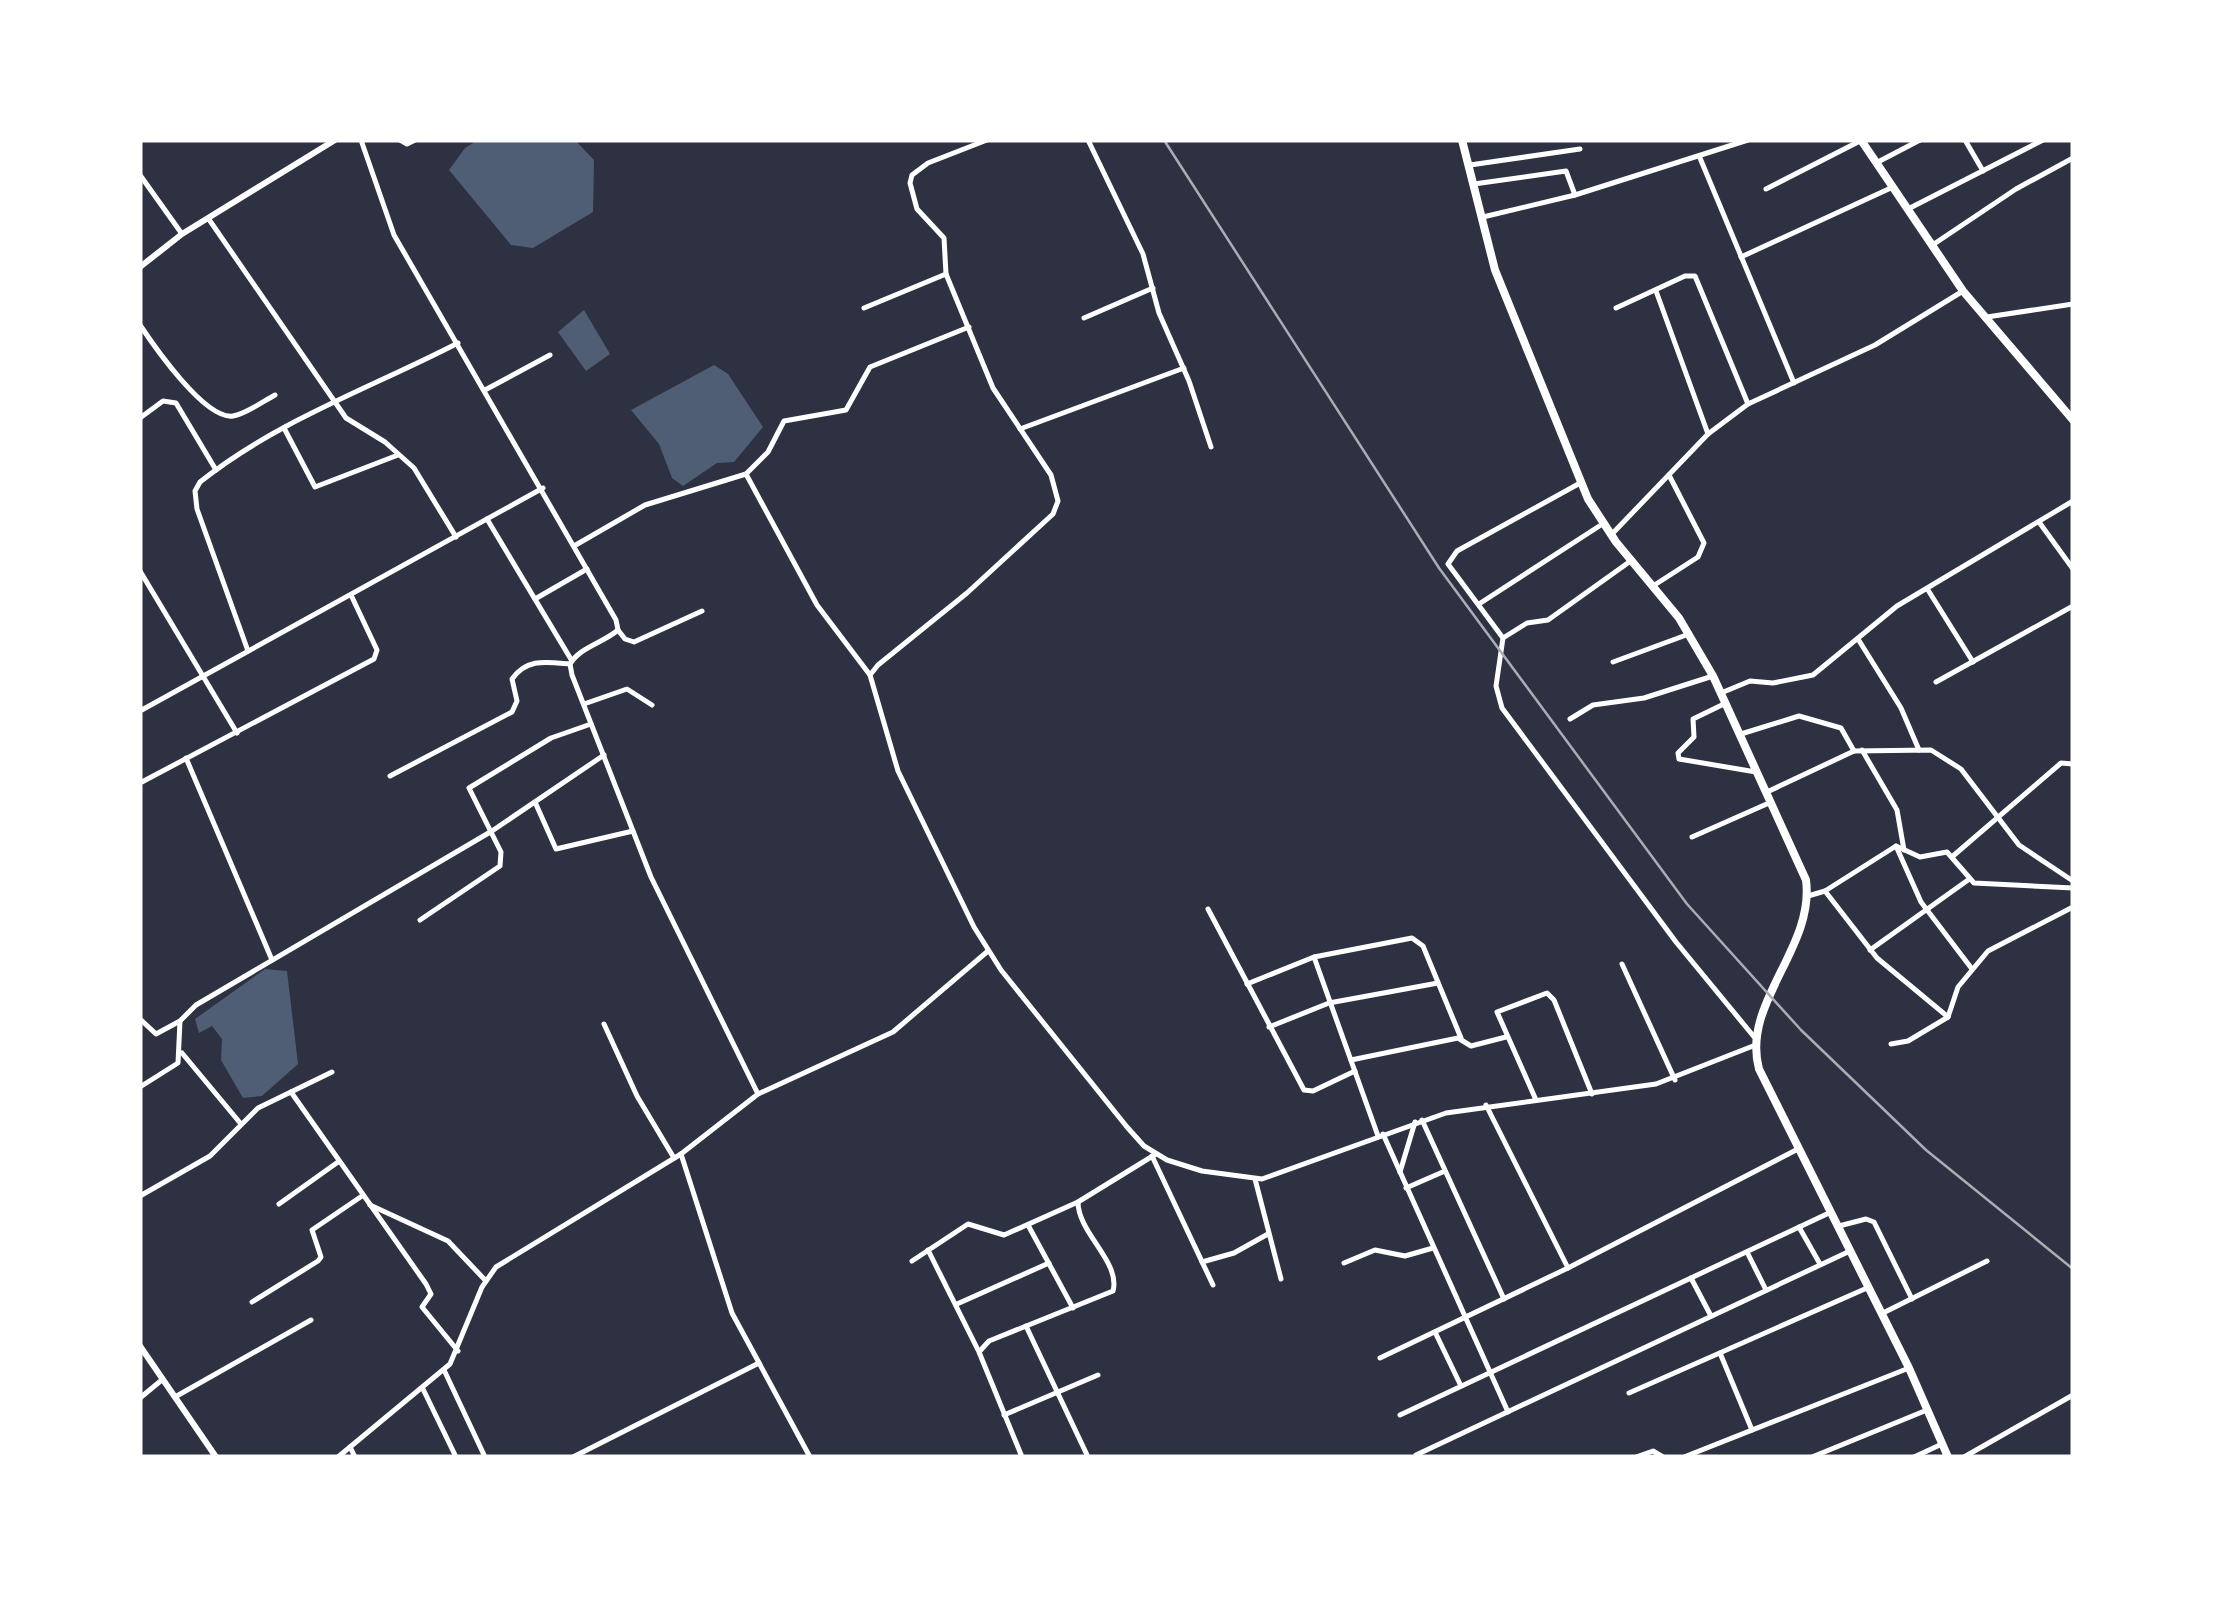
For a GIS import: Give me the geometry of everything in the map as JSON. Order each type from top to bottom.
[{"type":"main road","points":[[1462,140],[1495,270],[1582,482],[1612,535],[1689,634],[1713,676],[1806,880],[1806,915],[1758,1024],[1754,1042],[1759,1069],[1909,1368],[1948,1457]]},
{"type":"main road","points":[[1861,140],[1963,290],[2073,420]]},
{"type":"street","points":[[141,263],[336,140]]},
{"type":"street","points":[[361,140],[384,213],[543,488],[625,640],[634,642],[702,611]]},
{"type":"street","points":[[400,140],[406,144],[416,140]]},
{"type":"street","points":[[870,675],[1054,514],[1058,501],[1056,488],[993,388],[946,274],[944,238],[918,209],[910,183],[912,175],[985,140]]},
{"type":"street","points":[[1088,140],[1143,254],[1163,325],[1184,368],[1211,447]]},
{"type":"street","points":[[1480,218],[1575,195],[1748,140]]},
{"type":"street","points":[[1766,189],[1861,140]]},
{"type":"street","points":[[1876,163],[1920,140]]},
{"type":"street","points":[[1965,140],[1983,171]]},
{"type":"street","points":[[1908,209],[2043,140]]},
{"type":"street","points":[[1467,166],[1580,150]]},
{"type":"street","points":[[1700,158],[1794,383]]},
{"type":"street","points":[[1931,246],[2016,189],[2073,158]]},
{"type":"street","points":[[1471,184],[1566,172],[1575,195]]},
{"type":"street","points":[[140,175],[182,234]]},
{"type":"street","points":[[1740,257],[1892,187]]},
{"type":"street","points":[[208,218],[350,423],[400,454],[421,477],[456,537]]},
{"type":"street","points":[[864,308],[946,274]]},
{"type":"street","points":[[1616,308],[1695,276],[1748,404]]},
{"type":"street","points":[[1084,318],[1152,288]]},
{"type":"street","points":[[1656,290],[1708,434]]},
{"type":"street","points":[[1612,535],[1708,434],[1748,404],[1875,345],[1963,290]]},
{"type":"street","points":[[1988,318],[2073,304]]},
{"type":"street","points":[[140,325],[168,364],[217,412],[236,416],[275,395]]},
{"type":"street","points":[[574,546],[646,504],[746,474],[768,452],[784,421],[846,410],[870,366],[969,327]]},
{"type":"street","points":[[248,650],[197,508],[195,491],[200,482],[336,398],[378,384],[458,343]]},
{"type":"street","points":[[485,390],[550,355]]},
{"type":"street","points":[[1020,429],[1184,368]]},
{"type":"street","points":[[140,418],[164,402],[176,403],[216,470]]},
{"type":"street","points":[[284,428],[315,487],[400,454]]},
{"type":"street","points":[[746,474],[817,605],[870,675],[898,771],[988,951],[1127,1127],[1154,1155],[1214,1285]]},
{"type":"street","points":[[1653,586],[1698,558],[1704,543],[1668,475]]},
{"type":"street","points":[[1154,1155],[1202,1171],[1259,1179],[1275,1176],[1419,1121],[1486,1105],[1675,1080],[1754,1042],[1502,708],[1496,686],[1503,638],[1448,564],[1451,555],[1582,482]]},
{"type":"street","points":[[140,711],[543,488]]},
{"type":"street","points":[[1721,693],[1750,681],[1802,680],[1831,664],[1886,614],[2073,501]]},
{"type":"street","points":[[486,519],[570,662],[650,877],[758,1094]]},
{"type":"street","points":[[2038,522],[2073,569]]},
{"type":"street","points":[[1479,604],[1604,523]]},
{"type":"street","points":[[1503,638],[1526,622],[1548,620],[1632,560]]},
{"type":"street","points":[[534,599],[587,569]]},
{"type":"street","points":[[140,570],[237,733]]},
{"type":"street","points":[[1928,590],[1974,662]]},
{"type":"street","points":[[140,783],[379,655],[351,595]]},
{"type":"street","points":[[1936,682],[2073,606]]},
{"type":"street","points":[[390,776],[512,712],[517,701],[512,680],[522,668],[537,662],[570,662],[618,630]]},
{"type":"street","points":[[1613,662],[1689,634]]},
{"type":"street","points":[[1858,639],[1900,708],[1919,750]]},
{"type":"street","points":[[1570,719],[1592,705],[1644,698],[1713,676]]},
{"type":"street","points":[[584,704],[627,689],[652,705]]},
{"type":"street","points":[[1726,702],[1693,719],[1694,737],[1680,750],[1680,759],[1758,773]]},
{"type":"street","points":[[1740,734],[1799,716],[1842,728],[1898,810],[1904,850]]},
{"type":"street","points":[[420,920],[496,872],[501,852],[469,788],[551,738],[592,724]]},
{"type":"street","points":[[1767,792],[1858,750],[1940,753],[1962,770],[2019,845],[2071,880]]},
{"type":"street","points":[[140,1019],[156,1034],[180,1021],[196,1005],[492,831],[604,754]]},
{"type":"street","points":[[186,758],[272,960]]},
{"type":"street","points":[[1953,856],[2061,763],[2073,764]]},
{"type":"street","points":[[535,802],[556,849],[632,831]]},
{"type":"street","points":[[1692,838],[1772,802]]},
{"type":"street","points":[[1896,846],[1920,857],[1941,851],[1953,856],[1968,880]]},
{"type":"street","points":[[1808,896],[1826,891],[1896,846]]},
{"type":"street","points":[[1896,846],[1926,910],[1972,969]]},
{"type":"street","points":[[1870,950],[1968,880],[2071,880]]},
{"type":"street","points":[[1826,891],[1870,950],[1948,1017]]},
{"type":"street","points":[[1891,1044],[1908,1041],[1948,1017],[1958,987],[2000,942],[2073,907]]},
{"type":"street","points":[[1208,908],[1304,1090],[1355,1071]]},
{"type":"street","points":[[1247,984],[1314,957],[1412,938],[1423,946],[1462,1038],[1471,1046],[1507,1037]]},
{"type":"street","points":[[338,1457],[444,1370],[458,1352],[486,1281],[496,1268],[677,1156],[758,1094],[892,1032],[988,951]]},
{"type":"street","points":[[1314,957],[1380,1135],[1508,1412]]},
{"type":"street","points":[[1622,964],[1675,1080]]},
{"type":"street","points":[[1268,1028],[1329,1003],[1438,983]]},
{"type":"street","points":[[1536,1100],[1498,1016],[1500,1008],[1541,994],[1551,995],[1592,1094]]},
{"type":"street","points":[[140,1087],[178,1063],[182,1053],[180,1021]]},
{"type":"street","points":[[604,1024],[637,1096],[677,1156],[722,1286],[810,1457]]},
{"type":"street","points":[[1351,1060],[1462,1038]]},
{"type":"street","points":[[182,1053],[242,1125]]},
{"type":"street","points":[[140,1196],[210,1156],[258,1108],[332,1072]]},
{"type":"street","points":[[291,1092],[426,1284],[430,1294],[422,1308],[458,1352]]},
{"type":"street","points":[[1486,1105],[1568,1268]]},
{"type":"street","points":[[1419,1121],[1504,1299]]},
{"type":"street","points":[[1400,1173],[1419,1121]]},
{"type":"street","points":[[1380,1358],[1568,1268],[1798,1149]]},
{"type":"street","points":[[912,1261],[968,1224],[1004,1235],[1028,1225],[1078,1202],[1154,1155]]},
{"type":"street","points":[[279,1204],[338,1162]]},
{"type":"street","points":[[1406,1188],[1445,1171]]},
{"type":"street","points":[[1259,1179],[1281,1279]]},
{"type":"street","points":[[252,1302],[318,1261],[320,1251],[312,1230],[362,1196]]},
{"type":"street","points":[[979,1352],[989,1341],[1114,1292],[1116,1284],[1082,1220],[1078,1202]]},
{"type":"street","points":[[367,1204],[439,1235],[486,1281]]},
{"type":"street","points":[[1400,1415],[1829,1212]]},
{"type":"street","points":[[1836,1226],[1866,1219],[1874,1222],[1912,1299]]},
{"type":"street","points":[[1028,1225],[1073,1308]]},
{"type":"street","points":[[1799,1227],[1820,1265]]},
{"type":"street","points":[[1202,1262],[1234,1254],[1269,1233]]},
{"type":"street","points":[[1344,1262],[1374,1250],[1405,1256],[1433,1248]]},
{"type":"street","points":[[928,1250],[979,1352],[1022,1457]]},
{"type":"street","points":[[1416,1455],[1850,1251]]},
{"type":"street","points":[[1747,1252],[1766,1290]]},
{"type":"street","points":[[1880,1314],[1988,1261]]},
{"type":"street","points":[[956,1304],[1049,1263]]},
{"type":"street","points":[[1692,1278],[1711,1317]]},
{"type":"street","points":[[1629,1394],[1866,1288]]},
{"type":"street","points":[[175,1397],[311,1320]]},
{"type":"street","points":[[1026,1326],[1088,1457]]},
{"type":"street","points":[[1435,1332],[1462,1386]]},
{"type":"street","points":[[140,1346],[216,1457]]},
{"type":"street","points":[[1720,1353],[1752,1430]]},
{"type":"street","points":[[573,1457],[759,1363]]},
{"type":"street","points":[[1684,1457],[1909,1368]]},
{"type":"street","points":[[444,1370],[486,1457]]},
{"type":"street","points":[[1004,1415],[1098,1376]]},
{"type":"street","points":[[140,1398],[162,1378]]},
{"type":"street","points":[[423,1389],[456,1457]]},
{"type":"street","points":[[1964,1457],[2073,1395]]},
{"type":"street","points":[[1812,1457],[1927,1410]]},
{"type":"street","points":[[1914,1457],[1942,1444]]},
{"type":"street","points":[[350,1447],[355,1457]]},
{"type":"street","points":[[1636,1457],[1654,1451],[1664,1457]]},
{"type":"water","points":[[478,140],[575,140],[594,160],[593,212],[533,248],[511,245],[449,170],[465,148]]},
{"type":"water","points":[[584,310],[610,354],[586,371],[558,332]]},
{"type":"water","points":[[714,365],[728,374],[763,427],[734,462],[717,463],[683,486],[672,478],[659,444],[631,410]]},
{"type":"water","points":[[265,969],[287,971],[298,1064],[262,1096],[243,1098],[221,1060],[222,1039],[212,1026],[199,1033],[195,1019]]},
{"type":"railway","points":[[1164,140],[1439,568],[1687,904],[1801,1030],[1926,1150],[2073,1269]]}]
